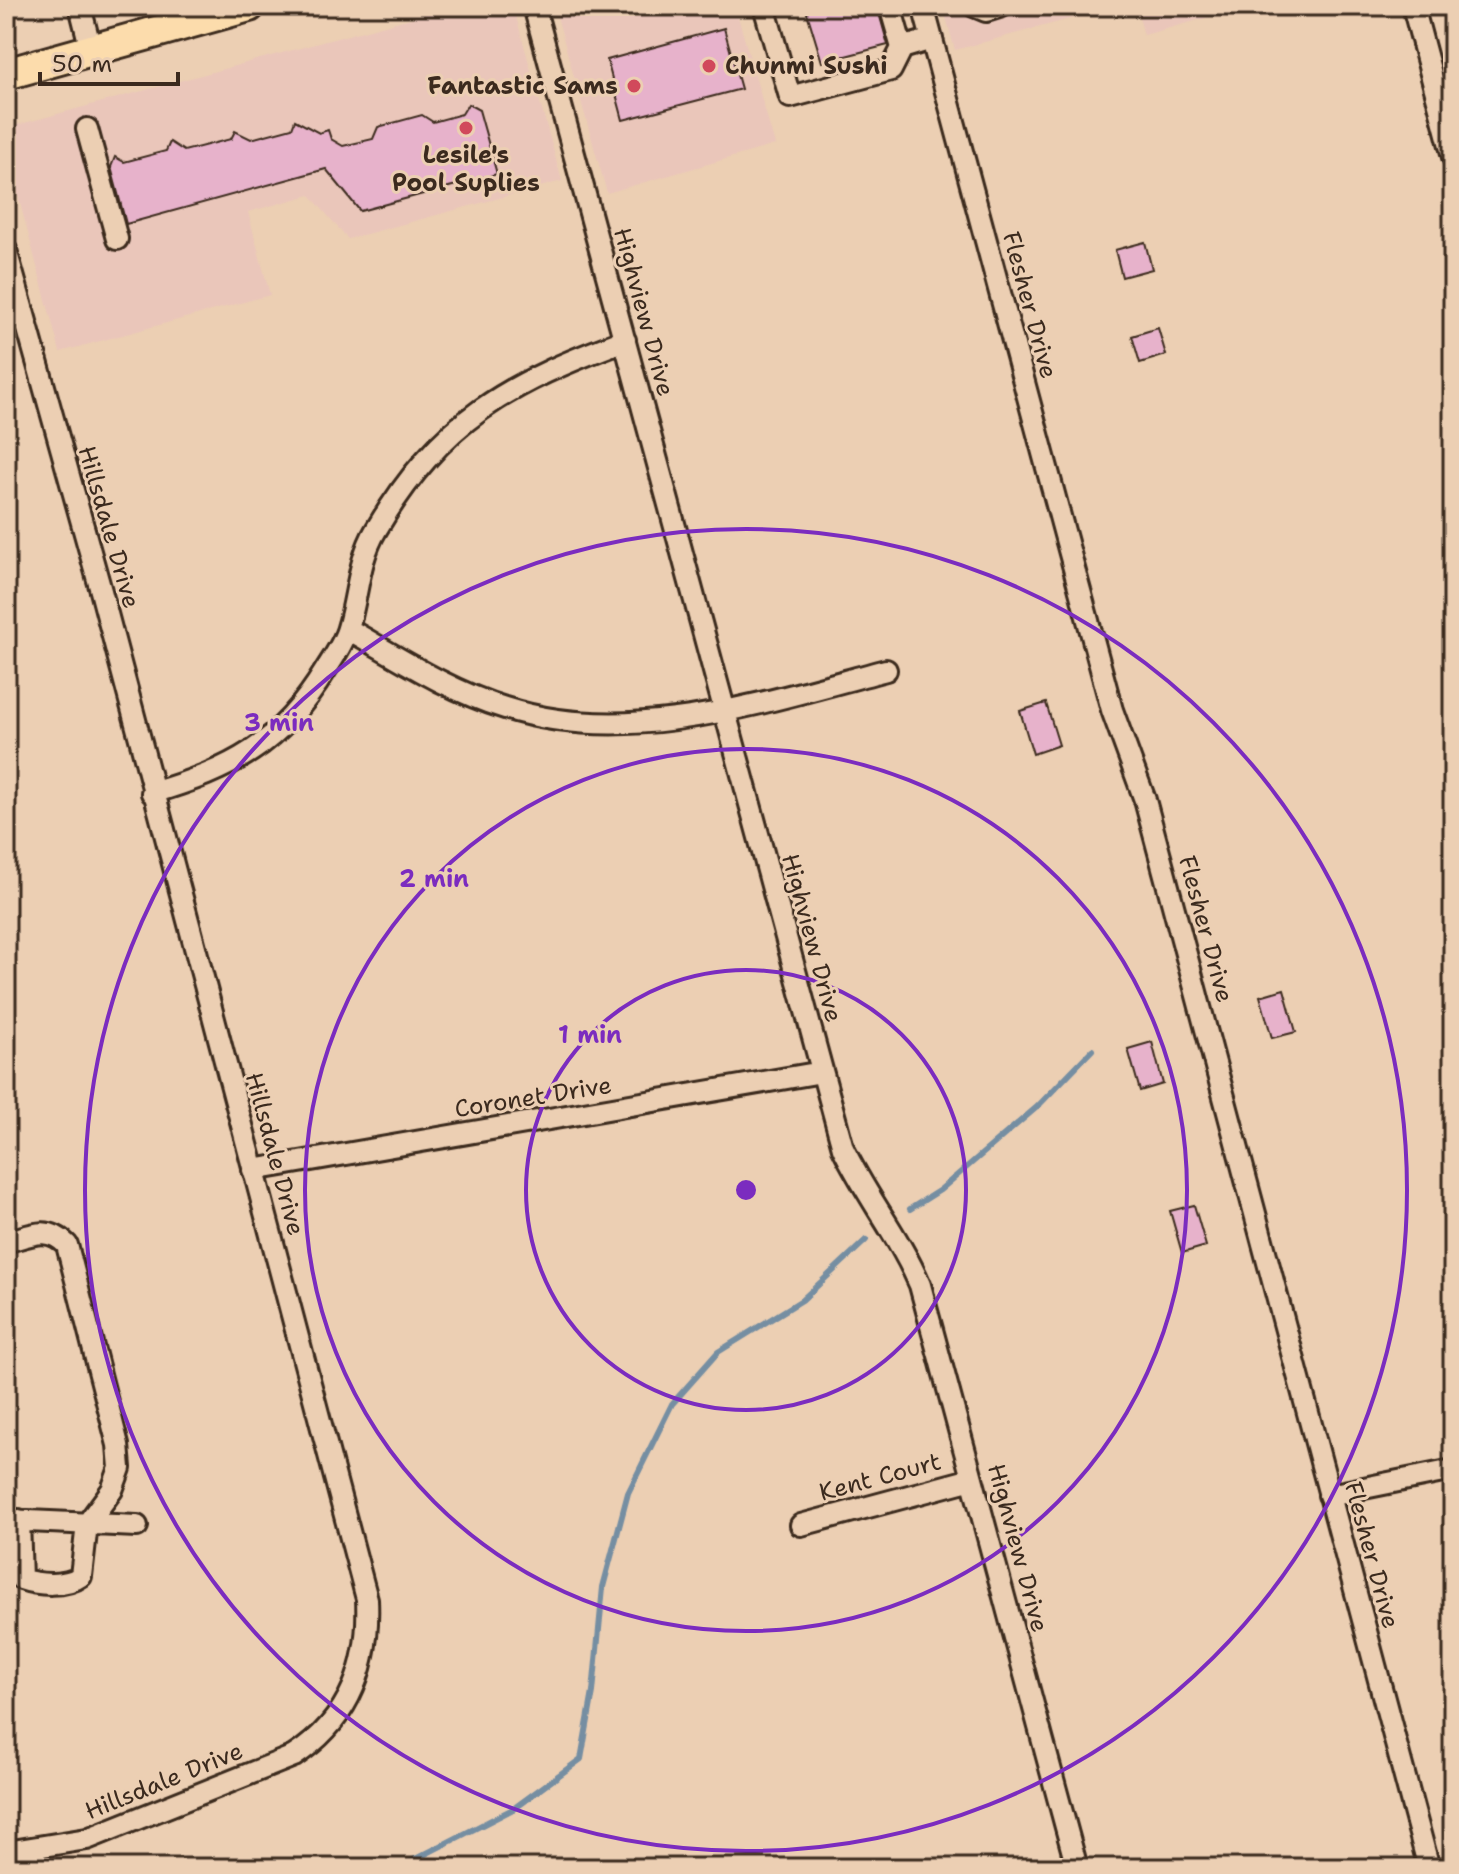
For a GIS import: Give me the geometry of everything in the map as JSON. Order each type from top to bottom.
[{"type":"highway","points":[[8,68],[91,50],[249,6]]},
{"type":"street","points":[[80,6],[91,50]]},
{"type":"street","name":"Highview Drive","points":[[534,6],[843,1148],[858,1180],[893,1231],[920,1285],[1077,1868]]},
{"type":"street","points":[[764,6],[790,97],[891,70],[902,48],[890,6]]},
{"type":"street","name":"Flesher Drive","points":[[923,6],[1112,710],[1145,800],[1429,1868]]},
{"type":"street","points":[[974,6],[986,11],[1002,6]]},
{"type":"street","points":[[1413,6],[1453,157]]},
{"type":"street","points":[[902,48],[932,39]]},
{"type":"street","points":[[87,129],[117,239]]},
{"type":"street","name":"Hillsdale Drive","points":[[6,250],[101,591],[367,1599],[368,1630],[365,1660],[355,1688],[339,1716],[318,1741],[294,1756],[87,1839],[6,1852]]},
{"type":"street","points":[[152,793],[210,775],[253,751],[287,724],[313,692],[348,629],[353,593],[374,533],[420,465],[444,438],[506,391],[550,367],[625,340]]},
{"type":"street","points":[[348,629],[467,694],[541,718],[620,722],[725,713],[886,670]]},
{"type":"street","name":"Coronet Drive","points":[[253,1170],[822,1072]]},
{"type":"street","points":[[6,1242],[46,1231],[56,1233],[67,1245],[118,1445],[120,1468],[112,1490],[87,1524],[81,1576],[74,1582],[34,1584],[21,1579],[13,1520],[87,1524],[137,1526]]},
{"type":"street","points":[[1329,1495],[1453,1470]]},
{"type":"street","name":"Kent Court","points":[[801,1525],[972,1479]]},
{"type":"shaded area","points":[[455,6],[513,6],[562,181],[348,239],[310,195],[248,212],[270,295],[60,352],[6,151],[6,128]]},
{"type":"shaded area","points":[[554,6],[735,6],[775,145],[607,193]]},
{"type":"shaded area","points":[[943,6],[1117,6],[955,50]]},
{"type":"shaded area","points":[[1136,6],[1249,6],[1144,35]]},
{"type":"building","points":[[805,6],[877,6],[888,45],[822,62]]},
{"type":"building","points":[[724,28],[741,89],[623,120],[607,60]]},
{"type":"building","points":[[468,104],[479,110],[497,174],[360,211],[326,169],[126,224],[111,167],[115,157],[124,162],[166,151],[170,142],[184,151],[231,139],[235,131],[251,139],[292,128],[295,120],[319,133],[328,130],[331,139],[343,146],[373,139],[378,127],[422,115],[433,122],[462,114]]},
{"type":"building","points":[[1145,242],[1152,269],[1122,277],[1115,250]]},
{"type":"building","points":[[1158,328],[1166,355],[1140,363],[1132,336]]},
{"type":"building","points":[[1046,703],[1059,745],[1033,754],[1020,711]]},
{"type":"building","points":[[1284,989],[1296,1032],[1272,1038],[1260,996]]},
{"type":"building","points":[[1152,1042],[1163,1084],[1140,1091],[1128,1049]]},
{"type":"building","points":[[1194,1205],[1206,1246],[1182,1253],[1170,1211]]},
{"type":"waterway","points":[[910,1209],[940,1190],[1037,1107],[1092,1050]]},
{"type":"waterway","points":[[398,1868],[513,1809],[581,1759],[593,1692],[603,1587],[628,1493],[672,1404],[718,1352],[802,1300],[866,1240]]},
{"type":"place","name":"Chunmi Sushi","points":[[709,66]]},
{"type":"place","name":"Fantastic Sams","points":[[634,86]]},
{"type":"place","name":"Lesile's Pool Suplies","points":[[466,128]]}]
